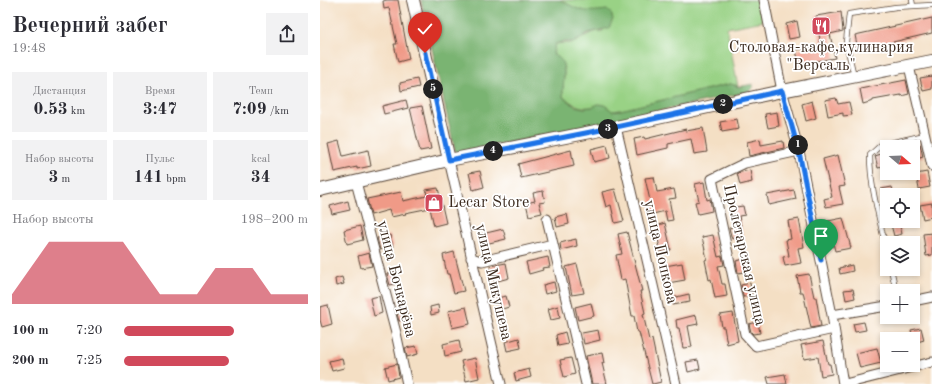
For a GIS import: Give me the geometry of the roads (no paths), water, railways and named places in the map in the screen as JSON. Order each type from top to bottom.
[{"type":"street","name":"улица Микушева","points":[[413,0],[501,384]]},
{"type":"street","points":[[764,0],[782,91],[799,152],[832,315],[844,384],[932,362]]},
{"type":"street","points":[[320,190],[449,160],[616,127],[782,91],[932,61]]},
{"type":"street","points":[[909,66],[932,166]]},
{"type":"street","name":"улица Попкова","points":[[616,127],[676,384]]},
{"type":"street","name":"Пролетарская улица","points":[[799,152],[745,163],[712,179],[745,334],[756,346],[834,329]]},
{"type":"street","name":"улица Бочкарёва","points":[[356,182],[396,333],[407,384]]},
{"type":"street","points":[[547,219],[586,384]]},
{"type":"street","points":[[471,258],[482,261],[553,244]]},
{"type":"street","points":[[920,300],[932,297]]},
{"type":"street","points":[[832,315],[880,307]]},
{"type":"lane","points":[[912,0],[913,6]]},
{"type":"lane","points":[[854,77],[846,42],[850,14],[896,7],[932,5]]},
{"type":"lane","points":[[883,236],[874,192],[870,154],[881,145],[925,135]]},
{"type":"place","name":"Столовая-кафе,кулинария \"Версаль\"","points":[[821,26]]},
{"type":"place","name":"Lecar Store","points":[[434,203]]}]
